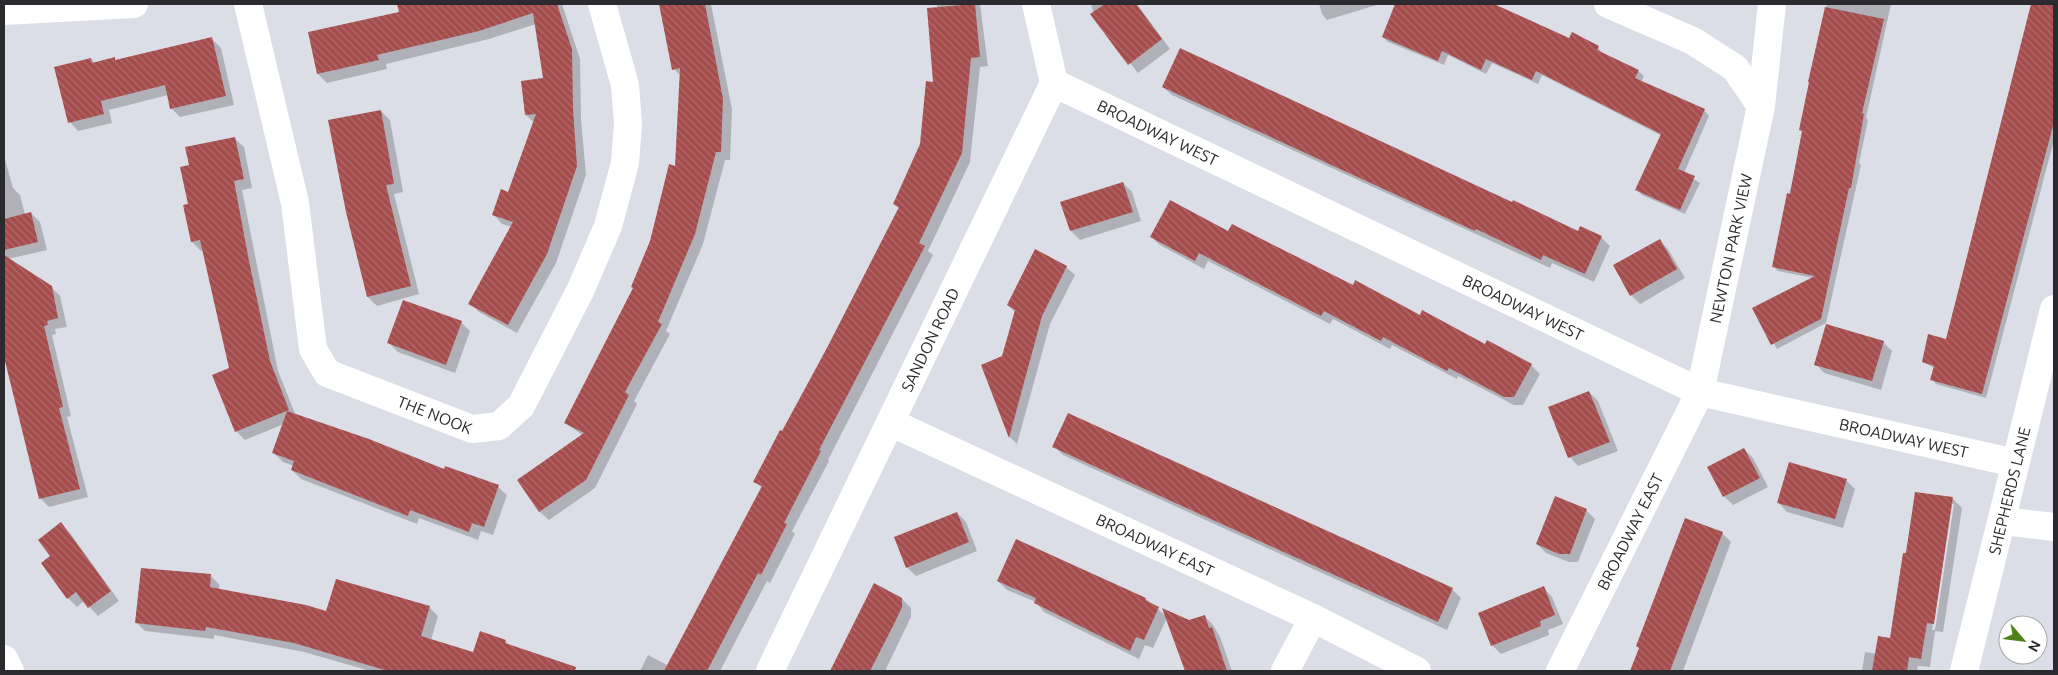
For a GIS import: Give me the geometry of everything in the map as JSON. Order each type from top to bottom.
[{"type":"street","points":[[4,11],[134,4]]},
{"type":"street","name":"THE NOOK","points":[[248,4],[295,203],[313,349],[327,373],[472,429],[499,426],[522,406],[581,289],[608,226],[624,163],[628,123],[625,86],[602,4]]},
{"type":"street","points":[[1036,4],[1054,83]]},
{"type":"street","points":[[1608,4],[1692,41],[1735,68],[1761,106]]},
{"type":"street","name":"NEWTON PARK VIEW","points":[[1700,392],[1761,106],[1772,4]]},
{"type":"street","name":"BROADWAY WEST","points":[[1054,83],[1700,392],[2015,463]]},
{"type":"street","name":"SANDON ROAD","points":[[770,671],[892,423],[1054,83]]},
{"type":"street","name":"SHEPHERDS LANE","points":[[1964,671],[2004,520],[2015,463],[2054,309]]},
{"type":"street","name":"BROADWAY EAST","points":[[1560,671],[1700,392]]},
{"type":"street","name":"BROADWAY EAST","points":[[892,423],[1313,618],[1417,671]]},
{"type":"street","points":[[2004,520],[2054,527]]},
{"type":"street","points":[[1286,671],[1313,618]]},
{"type":"street","points":[[4,659],[10,671]]},
{"type":"building","points":[[397,4],[557,4],[572,49],[573,109],[577,166],[547,254],[508,325],[468,304],[513,222],[492,215],[501,189],[508,192],[536,114],[525,115],[521,81],[543,78],[533,13],[479,31],[377,55],[379,60],[317,74],[308,32],[399,12]]},
{"type":"building","points":[[659,4],[705,4],[723,99],[721,152],[716,152],[695,234],[658,322],[662,324],[625,392],[629,395],[586,480],[539,512],[517,480],[584,433],[564,423],[633,288],[631,287],[650,241],[669,164],[675,166],[680,68],[672,70]]},
{"type":"building","points":[[975,4],[980,57],[971,58],[962,153],[919,243],[925,246],[819,450],[821,451],[784,523],[787,524],[761,575],[758,573],[707,671],[664,671],[762,486],[753,482],[828,346],[899,207],[893,204],[920,144],[926,81],[933,82],[927,8]]},
{"type":"building","points":[[1105,4],[1136,4],[1162,39],[1128,65],[1090,14]]},
{"type":"building","points":[[1395,4],[1494,4],[1569,38],[1572,32],[1599,46],[1597,50],[1639,70],[1635,78],[1705,109],[1678,169],[1695,176],[1680,210],[1635,190],[1661,134],[1536,71],[1532,80],[1486,59],[1481,70],[1442,51],[1438,61],[1382,37]]},
{"type":"building","points":[[2031,4],[2054,4],[2054,122],[1982,394],[1930,380],[1934,366],[1922,362],[1928,334],[1946,339]]},
{"type":"building","points":[[1825,7],[1884,19],[1862,113],[1864,114],[1851,188],[1849,188],[1821,319],[1771,345],[1752,308],[1815,276],[1772,267],[1787,193],[1790,194],[1802,131],[1799,130]]},
{"type":"building","points":[[212,37],[226,96],[170,109],[165,85],[101,101],[104,114],[68,123],[54,67],[91,58],[92,63],[115,57],[115,60]]},
{"type":"building","points":[[1180,48],[1512,202],[1513,200],[1578,231],[1580,226],[1602,236],[1585,274],[1543,255],[1541,260],[1476,229],[1475,231],[1162,87]]},
{"type":"building","points":[[381,110],[394,184],[386,185],[411,286],[367,297],[346,212],[328,120]]},
{"type":"building","points":[[235,137],[244,179],[234,181],[249,261],[270,361],[289,410],[235,432],[212,375],[229,368],[200,240],[191,242],[183,205],[188,204],[180,167],[189,165],[185,147]]},
{"type":"building","points":[[1123,182],[1133,212],[1070,231],[1060,202]]},
{"type":"building","points":[[1170,200],[1228,231],[1232,224],[1353,285],[1355,280],[1420,315],[1422,310],[1485,344],[1487,340],[1532,364],[1514,397],[1504,397],[1449,368],[1447,371],[1383,337],[1381,341],[1324,311],[1321,316],[1199,253],[1195,261],[1150,237]]},
{"type":"building","points":[[31,212],[38,242],[4,250],[4,219]]},
{"type":"building","points":[[1660,239],[1677,269],[1630,296],[1613,265]]},
{"type":"building","points":[[1035,249],[1067,266],[1042,316],[1009,438],[981,365],[1002,356],[1015,310],[1007,305]]},
{"type":"building","points":[[4,255],[52,286],[58,318],[47,321],[48,325],[44,326],[63,407],[59,408],[80,489],[39,499],[4,357]]},
{"type":"building","points":[[403,300],[462,321],[446,365],[387,343]]},
{"type":"building","points":[[1826,324],[1884,341],[1872,381],[1814,365]]},
{"type":"building","points":[[1589,391],[1610,442],[1568,458],[1548,407]]},
{"type":"building","points":[[287,411],[369,439],[444,469],[445,466],[499,485],[484,527],[472,523],[469,532],[410,510],[408,516],[291,470],[294,461],[272,453]]},
{"type":"building","points":[[1068,413],[1453,588],[1438,622],[1052,447]]},
{"type":"building","points":[[1744,448],[1760,478],[1723,497],[1707,467]]},
{"type":"building","points":[[1789,462],[1847,479],[1835,519],[1777,503]]},
{"type":"building","points":[[1915,492],[1953,497],[1934,624],[1927,623],[1921,659],[1909,657],[1907,671],[1872,671],[1878,636],[1890,638],[1903,553],[1906,553]]},
{"type":"building","points":[[1555,496],[1587,509],[1570,554],[1559,554],[1536,544]]},
{"type":"building","points":[[957,512],[969,542],[906,568],[894,537]]},
{"type":"building","points":[[1685,518],[1723,532],[1670,671],[1630,671],[1639,648],[1636,646]]},
{"type":"building","points":[[61,522],[111,591],[88,608],[76,592],[67,599],[41,563],[50,556],[38,540]]},
{"type":"building","points":[[1016,539],[1146,598],[1145,600],[1159,607],[1144,640],[1136,637],[1130,651],[1034,603],[1036,598],[997,581]]},
{"type":"building","points":[[141,568],[211,574],[210,587],[306,605],[326,611],[336,579],[430,606],[421,636],[473,652],[480,631],[506,640],[505,643],[576,667],[575,671],[388,671],[294,643],[206,627],[205,631],[135,623]]},
{"type":"building","points":[[874,583],[902,598],[902,607],[894,624],[870,671],[830,671]]},
{"type":"building","points":[[1544,586],[1555,615],[1540,621],[1541,626],[1491,646],[1478,613]]},
{"type":"building","points":[[1162,608],[1189,620],[1205,615],[1209,628],[1212,627],[1227,671],[1185,671]]}]
